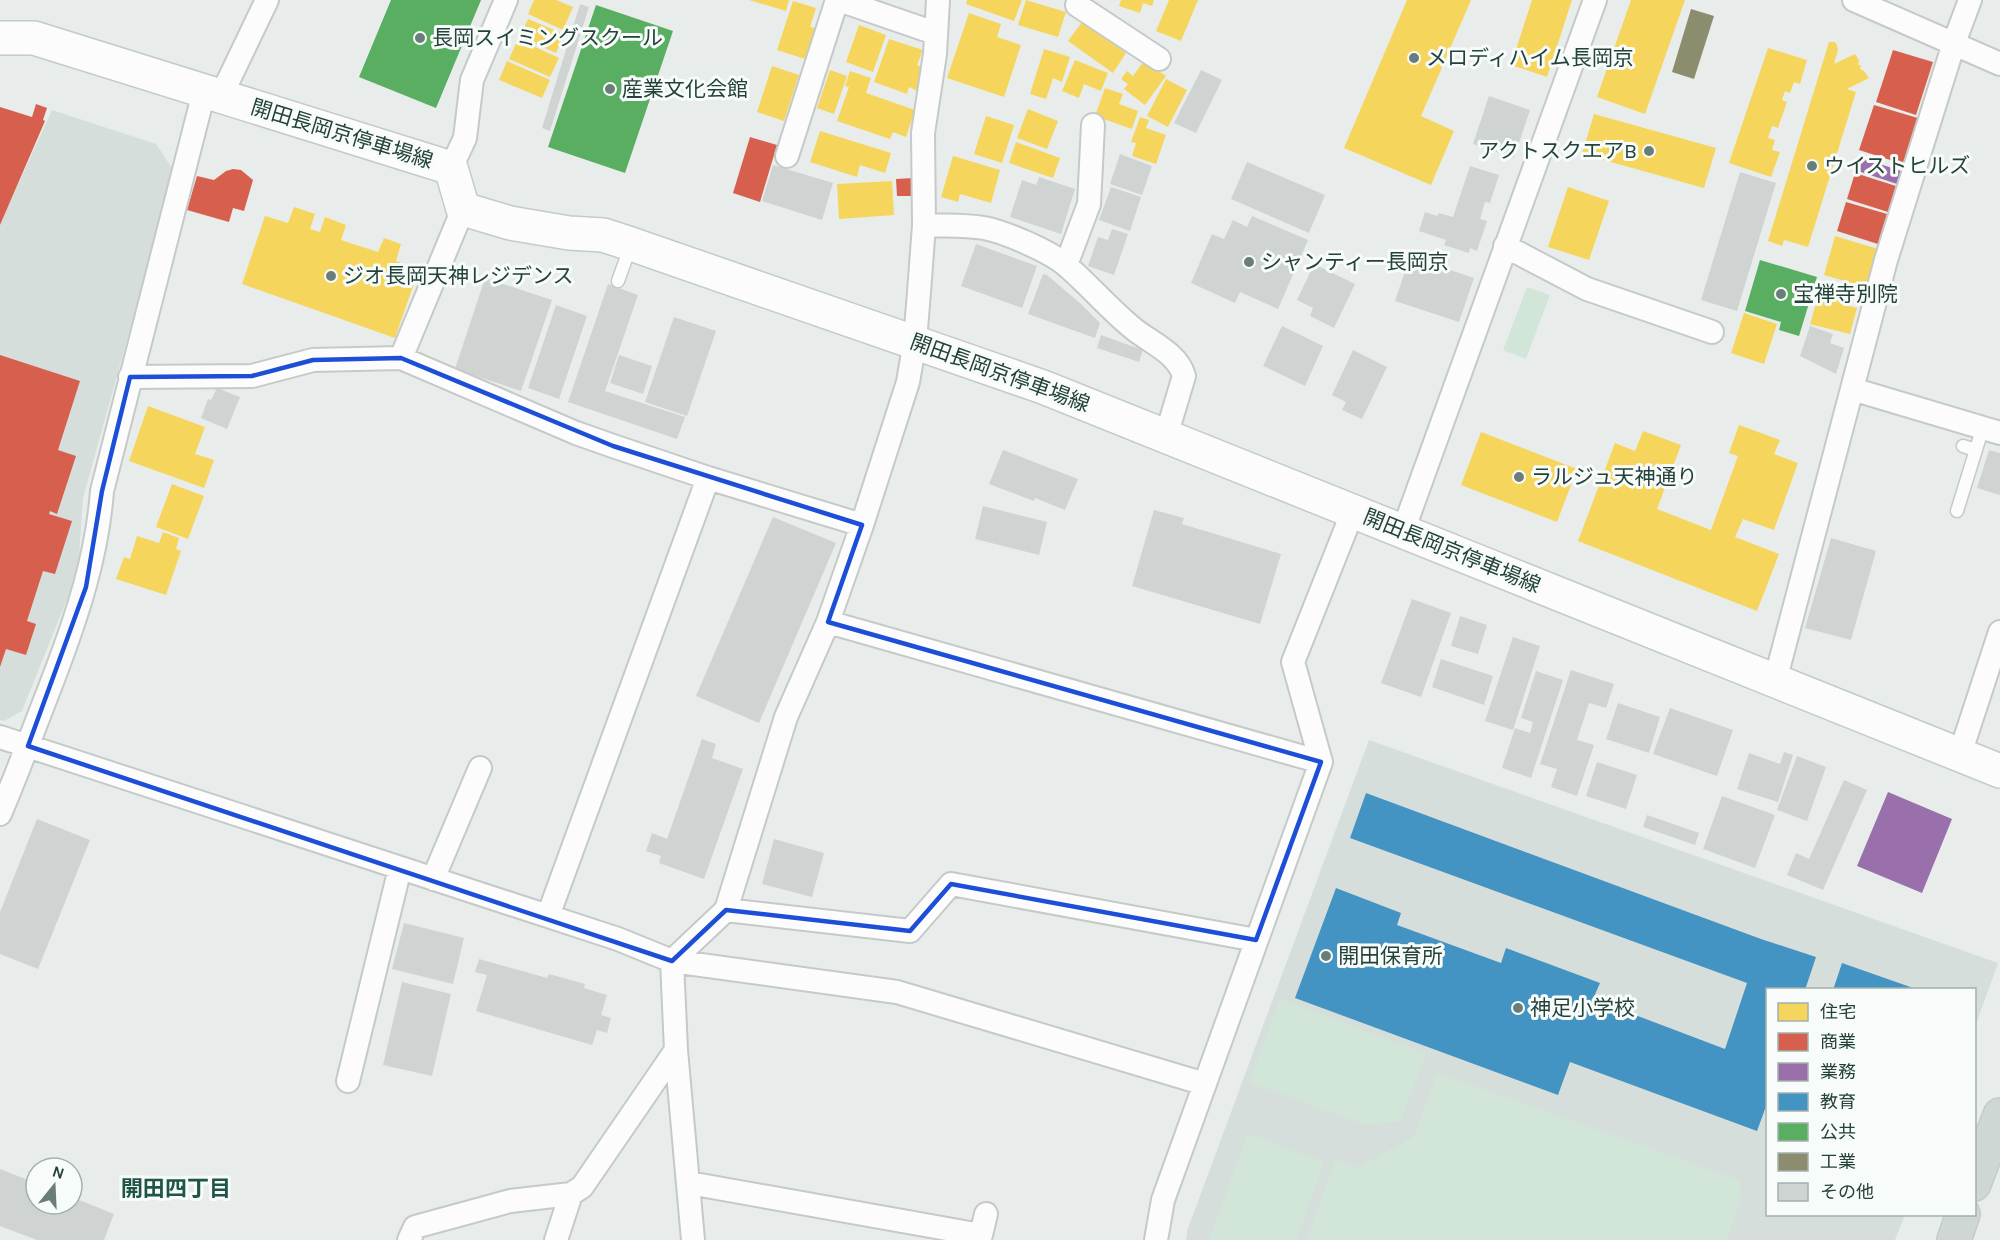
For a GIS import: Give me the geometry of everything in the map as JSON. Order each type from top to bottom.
[{"type":"main road","name":"開田長岡京停車場線","points":[[0,38],[34,38],[451,168],[463,209],[510,223],[569,233],[603,235],[1044,387],[2000,771]]},
{"type":"main road","points":[[1976,1179],[2000,1115]]},
{"type":"main road","points":[[1954,1240],[1963,1216]]},
{"type":"street","points":[[0,814],[28,746],[86,587],[96,539],[102,491],[130,377],[212,94],[267,0]]},
{"type":"street","points":[[451,168],[465,138],[472,80],[506,0]]},
{"type":"street","points":[[787,156],[838,0],[935,33]]},
{"type":"street","points":[[693,1240],[676,1050],[672,960],[726,910],[786,717],[828,622],[908,382],[915,342],[924,225],[923,133],[935,54],[938,0]]},
{"type":"street","points":[[1079,0],[1077,5],[1159,59]]},
{"type":"street","points":[[1403,531],[1595,0]]},
{"type":"street","points":[[1854,0],[2000,64]]},
{"type":"street","points":[[1775,681],[1886,260],[1954,43],[1970,0]]},
{"type":"street","points":[[1066,265],[1089,204],[1093,125]]},
{"type":"street","points":[[401,358],[463,209]]},
{"type":"street","points":[[924,225],[985,228],[1027,243],[1066,265],[1135,330],[1172,356],[1181,366],[1184,376],[1166,436]]},
{"type":"street","points":[[1505,246],[1587,290],[1712,332]]},
{"type":"street","points":[[130,377],[252,376],[313,360],[401,358],[576,432],[708,478],[862,525]]},
{"type":"street","points":[[1852,389],[1991,430]]},
{"type":"street","points":[[548,916],[708,478]]},
{"type":"street","points":[[1156,1240],[1163,1200],[1321,762],[1293,662],[1353,511]]},
{"type":"street","points":[[828,622],[1321,762]]},
{"type":"street","points":[[1960,754],[2000,632]]},
{"type":"street","points":[[0,737],[618,939],[672,960],[897,992],[1205,1084]]},
{"type":"street","points":[[433,879],[480,768]]},
{"type":"street","points":[[348,1081],[400,868]]},
{"type":"street","points":[[726,910],[910,931],[951,884],[1256,940]]},
{"type":"street","points":[[409,1240],[415,1227],[510,1201],[571,1194],[582,1187],[676,1050]]},
{"type":"street","points":[[688,1183],[981,1235],[986,1214]]},
{"type":"street","points":[[556,1240],[571,1194]]},
{"type":"lane","points":[[618,281],[631,244]]},
{"type":"lane","points":[[1957,511],[1976,450],[1991,430]]},
{"type":"lane","points":[[1963,446],[1976,450]]},
{"type":"highlighted area","points":[[401,358],[613,446],[862,525],[828,622],[1321,762],[1256,940],[951,884],[910,931],[726,910],[672,961],[28,746],[86,587],[102,491],[130,377],[252,376],[313,360]]},
{"type":"shaded area","points":[[52,110],[156,144],[174,171],[83,498],[78,572],[22,711],[4,721],[0,720],[0,224]]},
{"type":"shaded area","name":"神足小学校","points":[[1369,740],[1998,963],[1976,1024],[1976,988],[1766,988],[1766,1216],[1905,1216],[1895,1240],[1186,1240],[1187,1231]]},
{"type":"green space","points":[[1527,287],[1550,295],[1526,359],[1503,350]]},
{"type":"green space","points":[[1280,999],[1426,1054],[1400,1121],[1366,1125],[1249,1082]]},
{"type":"green space","points":[[1437,1073],[1739,1180],[1741,1200],[1726,1240],[1307,1240],[1335,1161],[1356,1168],[1414,1137]]},
{"type":"green space","points":[[1248,1134],[1324,1162],[1296,1240],[1209,1240]]},
{"type":"building: 住宅","points":[[534,0],[556,0],[573,7],[563,30],[528,14]]},
{"type":"building: 住宅","points":[[749,0],[789,0],[786,11]]},
{"type":"building: 住宅","points":[[967,0],[1022,0],[1014,21],[966,4]]},
{"type":"building: 住宅","points":[[1026,0],[1066,12],[1058,37],[1018,25]]},
{"type":"building: 住宅","points":[[1121,0],[1154,0],[1152,6],[1143,3],[1140,13],[1119,6]]},
{"type":"building: 住宅","points":[[1169,0],[1198,0],[1181,41],[1156,31]]},
{"type":"building: 住宅","name":"メロディハイム長岡京","points":[[1407,0],[1471,0],[1421,116],[1454,131],[1431,185],[1344,148]]},
{"type":"building: 住宅","points":[[1532,0],[1572,0],[1547,77],[1511,65]]},
{"type":"building: 住宅","points":[[1631,0],[1685,0],[1645,114],[1597,97]]},
{"type":"building: 住宅","points":[[793,1],[816,8],[810,27],[815,28],[805,59],[777,50]]},
{"type":"building: 住宅","points":[[969,13],[1001,24],[997,37],[1021,45],[1004,97],[947,78]]},
{"type":"building: 住宅","points":[[528,19],[564,34],[556,53],[520,37]]},
{"type":"building: 住宅","points":[[1082,22],[1126,53],[1113,73],[1068,41]]},
{"type":"building: 住宅","points":[[859,25],[886,35],[873,72],[846,62]]},
{"type":"building: 住宅","points":[[518,39],[559,58],[550,77],[509,59]]},
{"type":"building: 住宅","points":[[889,39],[923,50],[917,65],[925,68],[917,91],[909,87],[907,94],[874,82]]},
{"type":"building: 住宅","name":"ウイストヒルズ","points":[[1829,42],[1835,42],[1837,45],[1834,64],[1855,54],[1859,60],[1858,65],[1861,65],[1860,69],[1869,78],[1847,89],[1856,92],[1808,247],[1784,240],[1782,246],[1768,241]]},
{"type":"building: 住宅","points":[[1768,48],[1807,60],[1800,84],[1794,82],[1790,93],[1785,91],[1782,100],[1787,102],[1778,128],[1772,126],[1768,138],[1775,140],[1772,150],[1780,152],[1771,177],[1729,163]]},
{"type":"building: 住宅","points":[[1044,49],[1070,57],[1062,82],[1053,78],[1046,99],[1030,94]]},
{"type":"building: 住宅","points":[[1075,60],[1108,73],[1101,91],[1084,84],[1079,98],[1062,91]]},
{"type":"building: 住宅","points":[[507,61],[550,80],[542,98],[499,80]]},
{"type":"building: 住宅","points":[[1144,61],[1166,76],[1145,105],[1124,89],[1128,84],[1121,79],[1127,71],[1133,76]]},
{"type":"building: 住宅","points":[[772,66],[799,75],[784,121],[757,112]]},
{"type":"building: 住宅","points":[[830,70],[847,76],[834,114],[817,108]]},
{"type":"building: 住宅","points":[[850,71],[871,78],[866,93],[915,110],[906,137],[893,132],[890,139],[837,121],[849,87],[845,86]]},
{"type":"building: 住宅","points":[[1166,79],[1187,90],[1168,127],[1147,116]]},
{"type":"building: 住宅","points":[[1105,88],[1123,94],[1119,104],[1138,111],[1132,129],[1095,116]]},
{"type":"building: 住宅","points":[[1028,109],[1058,121],[1047,149],[1017,138]]},
{"type":"building: 住宅","name":"アクトスクエアB","points":[[1594,114],[1716,148],[1704,188],[1582,154]]},
{"type":"building: 住宅","points":[[986,116],[1014,125],[1002,163],[974,154]]},
{"type":"building: 住宅","points":[[1140,117],[1149,120],[1146,128],[1166,135],[1156,164],[1132,156],[1136,143],[1131,142]]},
{"type":"building: 住宅","points":[[820,131],[891,153],[885,173],[860,165],[857,177],[810,162]]},
{"type":"building: 住宅","points":[[1016,142],[1060,158],[1053,178],[1009,163]]},
{"type":"building: 住宅","points":[[953,156],[1000,170],[991,203],[960,194],[958,202],[941,197]]},
{"type":"building: 住宅","points":[[892,181],[894,215],[839,219],[837,184]]},
{"type":"building: 住宅","points":[[1568,187],[1609,201],[1589,260],[1548,247]]},
{"type":"building: 住宅","name":"ジオ長岡天神レジデンス","points":[[294,207],[315,214],[310,229],[320,232],[325,217],[346,225],[341,240],[378,252],[384,238],[401,244],[396,261],[419,269],[395,338],[242,284],[265,216],[288,223]]},
{"type":"building: 住宅","points":[[1835,236],[1878,249],[1866,287],[1824,275]]},
{"type":"building: 住宅","points":[[1821,286],[1852,294],[1849,306],[1857,308],[1850,334],[1810,324]]},
{"type":"building: 住宅","points":[[1744,313],[1777,324],[1764,364],[1731,353]]},
{"type":"building: 住宅","points":[[148,406],[205,427],[195,454],[214,460],[204,488],[129,461]]},
{"type":"building: 住宅","points":[[1739,425],[1780,440],[1774,454],[1798,463],[1774,530],[1743,519],[1735,537],[1779,554],[1757,611],[1578,541],[1615,443],[1635,451],[1643,431],[1681,445],[1657,509],[1711,530],[1738,456],[1729,453]]},
{"type":"building: 住宅","name":"ラルジュ天神通り","points":[[1481,432],[1577,469],[1557,522],[1461,485]]},
{"type":"building: 住宅","points":[[172,484],[204,496],[188,539],[156,527]]},
{"type":"building: 住宅","points":[[163,532],[179,538],[176,549],[181,551],[166,595],[116,579],[124,557],[130,559],[137,536],[159,543]]},
{"type":"building: 商業","points":[[1893,50],[1933,62],[1916,115],[1876,102]]},
{"type":"building: 商業","points":[[36,104],[47,108],[43,120],[45,121],[0,225],[0,107],[32,117]]},
{"type":"building: 商業","points":[[1874,105],[1921,119],[1906,165],[1859,150]]},
{"type":"building: 商業","points":[[750,137],[777,145],[760,202],[733,193]]},
{"type":"building: 商業","points":[[233,169],[241,170],[253,180],[244,211],[233,208],[229,222],[187,210],[197,176],[214,180]]},
{"type":"building: 商業","points":[[1855,173],[1896,186],[1888,212],[1847,199]]},
{"type":"building: 商業","points":[[914,178],[915,196],[897,196],[896,179]]},
{"type":"building: 商業","points":[[1846,202],[1887,214],[1878,244],[1837,231]]},
{"type":"building: 商業","points":[[0,355],[80,381],[58,450],[76,456],[57,514],[50,511],[49,514],[72,521],[55,574],[43,571],[27,621],[36,624],[26,655],[6,649],[0,667]]},
{"type":"building: 業務","points":[[1859,157],[1901,171],[1897,184],[1855,170]]},
{"type":"building: 業務","points":[[1888,792],[1952,819],[1922,893],[1857,866]]},
{"type":"building: 教育","points":[[1366,793],[1761,939],[1816,957],[1806,988],[1766,988],[1766,1106],[1757,1131],[1570,1062],[1558,1095],[1295,998],[1336,888],[1401,913],[1397,925],[1501,963],[1506,948],[1600,983],[1593,999],[1725,1049],[1747,983],[1350,838]]},
{"type":"building: 教育","points":[[1842,963],[1913,988],[1834,988]]},
{"type":"building: 公共","name":"長岡スイミングスクール","points":[[391,0],[481,0],[436,108],[359,77]]},
{"type":"building: 公共","name":"産業文化会館","points":[[596,5],[673,31],[625,173],[548,147]]},
{"type":"building: 公共","name":"宝禅寺別院","points":[[1760,260],[1817,277],[1799,336],[1779,330],[1781,322],[1745,311]]},
{"type":"building: 工業","points":[[1691,9],[1714,16],[1694,79],[1672,72]]},
{"type":"building: その他","points":[[580,4],[589,7],[550,131],[542,128]]},
{"type":"building: その他","points":[[1201,70],[1222,80],[1196,133],[1174,123]]},
{"type":"building: その他","points":[[1489,96],[1530,110],[1514,158],[1473,144]]},
{"type":"building: その他","points":[[1120,154],[1152,166],[1142,195],[1110,184]]},
{"type":"building: その他","points":[[1247,162],[1325,195],[1309,233],[1231,199]]},
{"type":"building: その他","points":[[773,165],[833,183],[822,220],[762,201]]},
{"type":"building: その他","points":[[1470,166],[1499,175],[1490,203],[1485,202],[1480,219],[1487,221],[1477,251],[1470,248],[1469,253],[1444,245],[1446,240],[1419,231],[1425,212],[1437,216],[1439,213],[1453,217]]},
{"type":"building: その他","points":[[1740,172],[1776,183],[1737,311],[1701,300]]},
{"type":"building: その他","points":[[1039,177],[1075,189],[1061,234],[1010,217],[1022,180],[1036,185]]},
{"type":"building: その他","points":[[1111,187],[1141,197],[1130,231],[1099,220]]},
{"type":"building: その他","name":"シャンティー長岡京","points":[[1252,216],[1308,240],[1278,309],[1240,292],[1235,303],[1191,283],[1212,234],[1224,239],[1233,220],[1247,227]]},
{"type":"building: その他","points":[[1112,229],[1128,234],[1114,275],[1088,266],[1098,237],[1108,240]]},
{"type":"building: その他","points":[[976,244],[1037,266],[1022,308],[961,286]]},
{"type":"building: その他","points":[[1410,256],[1474,278],[1459,322],[1395,301]]},
{"type":"building: その他","points":[[1314,264],[1355,284],[1334,328],[1310,316],[1313,308],[1297,300]]},
{"type":"building: その他","points":[[1043,274],[1081,304],[1100,323],[1095,338],[1028,314]]},
{"type":"building: その他","points":[[485,278],[552,300],[521,391],[455,369]]},
{"type":"building: その他","points":[[608,284],[638,295],[605,391],[685,417],[677,439],[568,402]]},
{"type":"building: その他","points":[[556,305],[587,316],[559,399],[528,388]]},
{"type":"building: その他","points":[[674,317],[716,331],[687,416],[645,402]]},
{"type":"building: その他","points":[[1282,326],[1323,346],[1305,386],[1263,366]]},
{"type":"building: その他","points":[[1810,326],[1833,334],[1830,343],[1844,348],[1836,374],[1800,356]]},
{"type":"building: その他","points":[[1101,335],[1143,350],[1139,362],[1097,348]]},
{"type":"building: その他","points":[[1353,350],[1387,367],[1362,419],[1342,410],[1346,402],[1332,395]]},
{"type":"building: その他","points":[[619,355],[652,366],[643,394],[610,383]]},
{"type":"building: その他","points":[[217,388],[240,397],[227,429],[201,418],[208,399],[211,400]]},
{"type":"building: その他","points":[[1003,450],[1078,479],[1065,510],[989,484]]},
{"type":"building: その他","points":[[1989,450],[2000,453],[2000,495],[1977,488]]},
{"type":"building: その他","points":[[983,506],[1047,522],[1039,555],[975,539]]},
{"type":"building: その他","points":[[1154,510],[1184,518],[1182,524],[1281,554],[1260,624],[1132,586]]},
{"type":"building: その他","points":[[773,517],[836,543],[759,723],[696,696]]},
{"type":"building: その他","points":[[1831,538],[1876,551],[1851,640],[1805,628]]},
{"type":"building: その他","points":[[1412,599],[1451,613],[1421,697],[1381,683]]},
{"type":"building: その他","points":[[1460,616],[1487,625],[1478,654],[1451,646]]},
{"type":"building: その他","points":[[1513,637],[1540,646],[1513,730],[1485,721]]},
{"type":"building: その他","points":[[1441,659],[1493,676],[1484,705],[1432,687]]},
{"type":"building: その他","points":[[1571,670],[1614,684],[1606,708],[1589,703],[1577,740],[1594,745],[1577,796],[1551,787],[1557,769],[1540,764]]},
{"type":"building: その他","points":[[1536,671],[1563,680],[1531,778],[1502,768],[1515,728],[1530,733],[1533,722],[1521,718]]},
{"type":"building: その他","points":[[1618,703],[1660,717],[1649,753],[1606,739]]},
{"type":"building: その他","points":[[1670,708],[1733,730],[1717,776],[1653,754]]},
{"type":"building: その他","points":[[702,739],[716,744],[712,758],[743,769],[704,879],[659,863],[661,856],[646,851],[652,833],[667,839]]},
{"type":"building: その他","points":[[1784,752],[1793,755],[1778,802],[1737,789],[1749,753],[1780,764]]},
{"type":"building: その他","points":[[1797,756],[1826,767],[1807,821],[1777,810]]},
{"type":"building: その他","points":[[1597,762],[1637,775],[1626,809],[1586,796]]},
{"type":"building: その他","points":[[1844,780],[1867,790],[1823,890],[1787,875],[1796,853],[1809,859]]},
{"type":"building: その他","points":[[1722,796],[1775,815],[1755,868],[1703,849]]},
{"type":"building: その他","points":[[1647,815],[1699,833],[1695,845],[1643,827]]},
{"type":"building: その他","points":[[37,819],[90,840],[38,969],[0,954],[0,912]]},
{"type":"building: その他","points":[[774,839],[824,853],[812,897],[762,884]]},
{"type":"building: その他","points":[[404,923],[464,938],[453,984],[392,969]]},
{"type":"building: その他","points":[[479,959],[547,978],[549,974],[585,984],[584,988],[607,995],[601,1015],[611,1018],[607,1033],[597,1030],[592,1045],[476,1011],[487,975],[475,972]]},
{"type":"building: その他","points":[[402,982],[451,994],[432,1076],[383,1065]]},
{"type":"building: その他","points":[[0,1169],[24,1178],[24,1216],[84,1216],[84,1202],[114,1214],[104,1240],[37,1240],[0,1226]]},
{"type":"place","name":"長岡スイミングスクール","points":[[420,38]]},
{"type":"place","name":"メロディハイム長岡京","points":[[1414,58]]},
{"type":"place","name":"産業文化会館","points":[[610,89]]},
{"type":"place","name":"アクトスクエアB","points":[[1649,151]]},
{"type":"place","name":"ウイストヒルズ","points":[[1812,166]]},
{"type":"place","name":"シャンティー長岡京","points":[[1249,262]]},
{"type":"place","name":"ジオ長岡天神レジデンス","points":[[331,276]]},
{"type":"place","name":"宝禅寺別院","points":[[1781,294]]},
{"type":"place","name":"ラルジュ天神通り","points":[[1519,477]]},
{"type":"place","name":"開田保育所","points":[[1326,956]]},
{"type":"place","name":"神足小学校","points":[[1518,1008]]},
{"type":"district","name":"開田四丁目","points":[[176,1189]]}]
